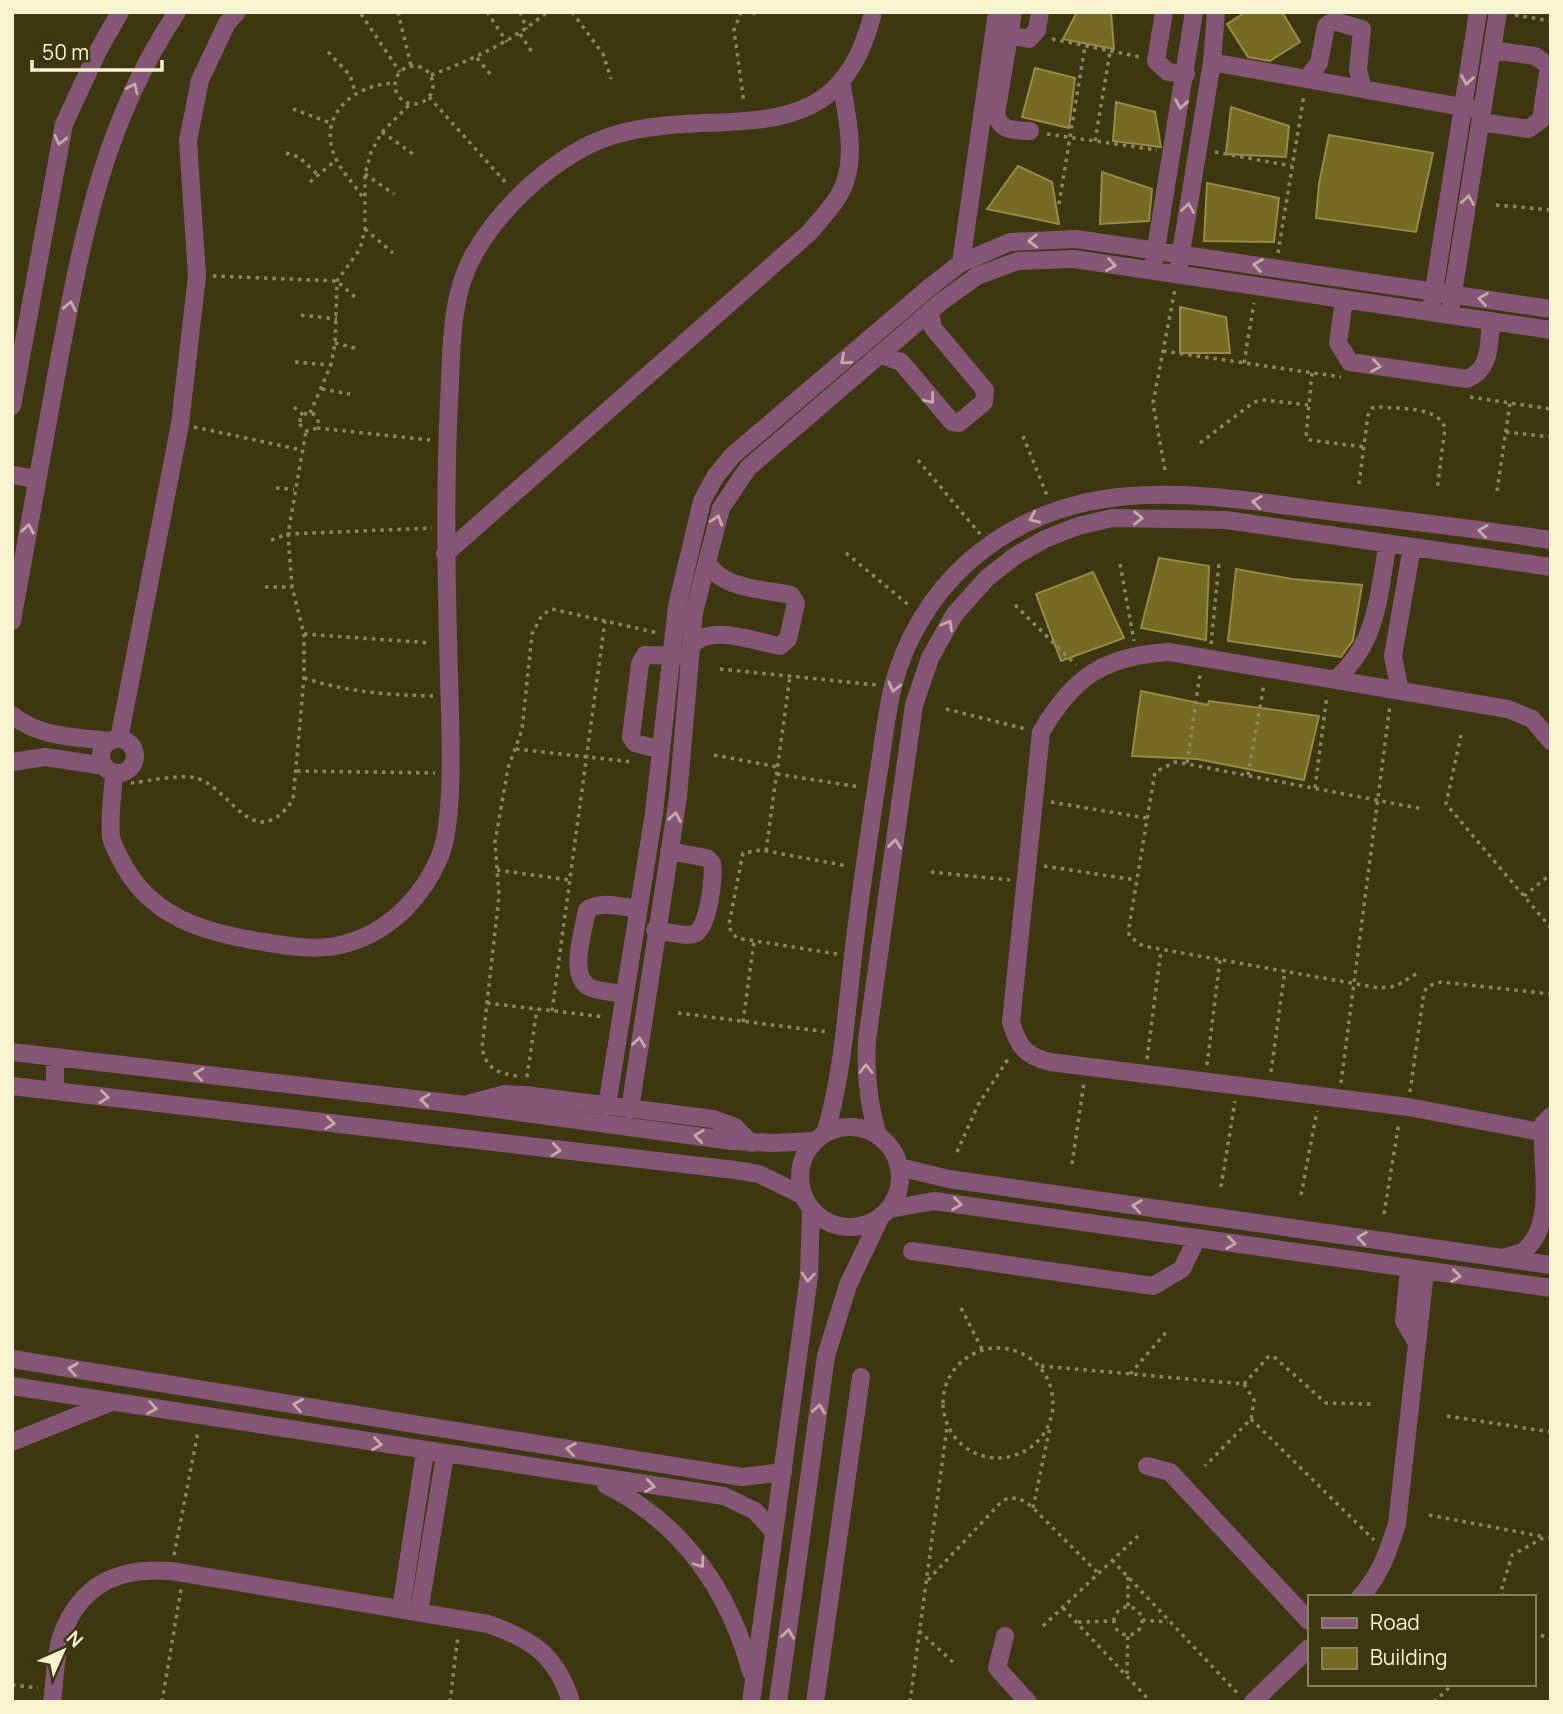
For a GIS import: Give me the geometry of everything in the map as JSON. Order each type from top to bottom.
[{"type":"street","points":[[12,406],[64,124],[92,63],[120,12]]},
{"type":"street","points":[[12,621],[81,244],[97,179],[126,103],[177,12]]},
{"type":"street","points":[[237,12],[227,23],[200,80],[188,141],[197,276],[180,424],[115,740],[103,749],[111,774],[111,838],[128,875],[155,905],[189,926],[228,937],[307,949],[351,942],[390,922],[422,891],[442,852],[451,773],[445,527],[453,320],[461,286],[473,256],[489,231],[520,197],[561,161],[610,137],[660,127],[747,122],[806,110],[823,100],[858,58],[873,12]]},
{"type":"street","points":[[961,263],[997,12]]},
{"type":"street","points":[[1013,12],[996,114],[1000,124],[1008,130],[1030,131]]},
{"type":"street","points":[[1008,35],[1029,39],[1034,35],[1040,12]]},
{"type":"street","points":[[1164,12],[1156,61],[1168,72],[1186,74]]},
{"type":"street","points":[[1153,271],[1194,12]]},
{"type":"street","points":[[1178,275],[1212,62],[1216,12]]},
{"type":"street","points":[[1430,313],[1478,12]]},
{"type":"street","points":[[1449,315],[1492,50],[1505,13]]},
{"type":"street","points":[[1307,79],[1319,63],[1326,26],[1333,21],[1362,29],[1358,70],[1363,89]]},
{"type":"street","points":[[1212,62],[1463,108],[1528,129],[1541,120],[1549,66],[1535,56],[1492,50]]},
{"type":"street","points":[[445,554],[809,233],[832,206],[846,180],[849,151],[841,81]]},
{"type":"street","points":[[607,1106],[660,758],[672,646],[693,527],[702,501],[715,477],[732,456],[961,263],[1010,242],[1076,239],[1551,309]]},
{"type":"street","points":[[630,1109],[655,930],[678,797],[694,612],[721,508],[748,468],[930,312],[977,276],[1018,261],[1073,259],[1551,330]]},
{"type":"street","points":[[1344,300],[1338,343],[1350,362],[1467,379],[1479,373],[1486,364],[1491,322]]},
{"type":"street","points":[[882,355],[889,355],[901,362],[952,422],[959,423],[984,402],[985,390],[933,328],[930,312]]},
{"type":"street","points":[[12,475],[37,479]]},
{"type":"street","points":[[751,1702],[809,1276],[807,1202],[800,1176],[804,1157],[820,1138],[842,1068],[864,868],[893,687],[905,651],[922,617],[951,577],[988,544],[1019,525],[1052,510],[1089,499],[1141,495],[1227,498],[1551,540]]},
{"type":"street","points":[[878,1136],[869,1105],[865,1072],[867,1040],[914,705],[930,658],[954,615],[987,578],[1015,556],[1067,530],[1112,518],[1226,520],[1551,567]]},
{"type":"street","points":[[1332,680],[1351,667],[1371,631],[1388,543]]},
{"type":"street","points":[[1396,690],[1393,656],[1412,547]]},
{"type":"street","points":[[691,652],[697,639],[714,634],[780,646],[788,639],[796,603],[791,595],[727,581],[711,570],[707,562]]},
{"type":"street","points":[[660,758],[635,743],[631,737],[642,658],[672,646],[691,652]]},
{"type":"street","points":[[1545,1142],[1405,1107],[1032,1057],[1018,1045],[1011,1022],[1041,732],[1059,701],[1086,676],[1110,662],[1136,654],[1169,652],[1521,712],[1532,719],[1551,741]]},
{"type":"street","points":[[12,715],[23,724],[49,733],[115,740],[132,747],[134,763],[122,773],[111,774],[45,757],[12,762]]},
{"type":"street","points":[[655,930],[692,935],[702,929],[705,923],[712,863],[707,858],[669,851]]},
{"type":"street","points":[[625,994],[591,988],[582,982],[577,971],[587,910],[595,904],[638,909]]},
{"type":"street","points":[[12,1052],[466,1105],[751,1143],[820,1138],[842,1128],[861,1128],[888,1144],[899,1167],[900,1189],[848,1285],[826,1356],[778,1702]]},
{"type":"street","points":[[55,1058],[55,1091]]},
{"type":"street","points":[[12,1086],[759,1174],[807,1202],[826,1221],[844,1227],[863,1226],[885,1213],[934,1201],[1551,1288]]},
{"type":"street","points":[[466,1105],[505,1094],[630,1109],[724,1122],[744,1134],[751,1143]]},
{"type":"street","points":[[1502,1258],[1525,1251],[1537,1234],[1544,1212],[1545,1142],[1551,1116]]},
{"type":"street","points":[[899,1167],[950,1179],[1551,1265]]},
{"type":"street","points":[[912,1251],[1153,1286],[1182,1269],[1197,1238]]},
{"type":"street","points":[[1362,1595],[1374,1582],[1388,1553],[1397,1524],[1417,1343],[1404,1321],[1417,1270]]},
{"type":"street","points":[[12,1359],[742,1477],[783,1472]]},
{"type":"street","points":[[815,1702],[861,1377]]},
{"type":"street","points":[[12,1387],[590,1478],[724,1496],[754,1511],[774,1532]]},
{"type":"street","points":[[12,1442],[84,1411],[113,1402]]},
{"type":"street","points":[[401,1609],[425,1452]]},
{"type":"street","points":[[419,1612],[445,1455]]},
{"type":"street","points":[[1147,1466],[1170,1472],[1308,1620]]},
{"type":"street","points":[[590,1478],[631,1498],[667,1525],[698,1559],[724,1597],[742,1638],[753,1682]]},
{"type":"street","points":[[53,1696],[61,1639],[77,1605],[105,1580],[140,1569],[177,1572],[460,1619],[520,1635],[546,1655],[565,1682],[571,1702]]},
{"type":"street","points":[[1005,1636],[997,1668],[1028,1702]]},
{"type":"street","points":[[1253,1702],[1308,1649]]},
{"type":"path","points":[[398,12],[411,66]]},
{"type":"path","points":[[486,12],[507,42]]},
{"type":"path","points":[[520,12],[527,29]]},
{"type":"path","points":[[431,75],[477,58],[507,42],[547,12]]},
{"type":"path","points":[[572,12],[603,54],[611,79]]},
{"type":"path","points":[[741,12],[734,30],[747,122]]},
{"type":"path","points":[[753,12],[758,19]]},
{"type":"path","points":[[1382,12],[1391,12]]},
{"type":"path","points":[[1505,13],[1551,21]]},
{"type":"path","points":[[361,14],[400,72]]},
{"type":"path","points":[[520,34],[532,52]]},
{"type":"path","points":[[1034,35],[1156,61]]},
{"type":"path","points":[[1059,204],[1085,46]]},
{"type":"path","points":[[328,52],[350,75],[355,92]]},
{"type":"path","points":[[1095,141],[1110,52]]},
{"type":"path","points":[[477,58],[491,75]]},
{"type":"path","points":[[111,774],[194,778],[207,783],[246,818],[260,821],[285,812],[293,800],[304,678],[304,634],[292,587],[288,534],[306,431],[300,421],[303,415],[310,413],[323,389],[331,365],[337,319],[337,281],[360,249],[365,229],[365,174],[382,132],[411,104],[429,97],[433,87],[431,75],[423,68],[411,66],[400,72],[395,83],[401,99],[411,104]]},
{"type":"path","points":[[1276,268],[1307,79]]},
{"type":"path","points":[[363,197],[336,160],[331,142],[333,124],[341,106],[355,92],[374,83],[395,83]]},
{"type":"path","points":[[429,97],[520,197]]},
{"type":"path","points":[[293,109],[333,124]]},
{"type":"path","points":[[1030,131],[1173,153]]},
{"type":"path","points":[[382,132],[416,156]]},
{"type":"path","points":[[1198,149],[1292,166]]},
{"type":"path","points":[[286,153],[299,157],[317,174]]},
{"type":"path","points":[[310,181],[336,160]]},
{"type":"path","points":[[365,174],[394,194]]},
{"type":"path","points":[[1496,205],[1551,210]]},
{"type":"path","points":[[365,229],[393,253]]},
{"type":"path","points":[[1164,470],[1153,402],[1178,275]]},
{"type":"path","points":[[197,276],[337,281],[356,298]]},
{"type":"path","points":[[1244,363],[1257,287]]},
{"type":"path","points":[[301,315],[337,319]]},
{"type":"path","points":[[335,343],[355,348]]},
{"type":"path","points":[[295,362],[331,365]]},
{"type":"path","points":[[1312,373],[1305,431],[1310,440],[1364,447]]},
{"type":"path","points":[[323,389],[350,394]]},
{"type":"path","points":[[1200,443],[1254,402],[1264,400],[1308,405]]},
{"type":"path","points":[[1497,491],[1510,403]]},
{"type":"path","points":[[293,408],[303,415]]},
{"type":"path","points":[[1359,484],[1368,415],[1373,408],[1435,414],[1442,419],[1445,428],[1437,490]]},
{"type":"path","points":[[310,413],[318,418],[317,428]]},
{"type":"path","points":[[180,424],[302,450]]},
{"type":"path","points":[[306,431],[317,428],[447,442]]},
{"type":"path","points":[[1506,432],[1551,437]]},
{"type":"path","points":[[1023,436],[1052,510]]},
{"type":"path","points":[[918,460],[988,544]]},
{"type":"path","points":[[276,488],[294,489]]},
{"type":"path","points":[[271,540],[288,534],[445,527]]},
{"type":"path","points":[[846,553],[922,617]]},
{"type":"path","points":[[1186,764],[1206,659],[1219,563]]},
{"type":"path","points":[[1120,564],[1136,654]]},
{"type":"path","points":[[265,587],[292,587]]},
{"type":"path","points":[[1015,605],[1086,676]]},
{"type":"path","points":[[541,1079],[500,1073],[484,1059],[482,1048],[499,896],[495,842],[508,768],[522,730],[536,624],[552,609],[605,621],[672,646]]},
{"type":"path","points":[[552,1011],[605,621]]},
{"type":"path","points":[[304,634],[447,644]]},
{"type":"path","points":[[720,669],[893,687]]},
{"type":"path","points":[[1248,775],[1267,669]]},
{"type":"path","points":[[766,851],[790,676]]},
{"type":"path","points":[[304,678],[339,689],[374,694],[449,696]]},
{"type":"path","points":[[1315,788],[1332,680]]},
{"type":"path","points":[[1339,1099],[1396,690]]},
{"type":"path","points":[[946,709],[1041,732]]},
{"type":"path","points":[[1461,735],[1446,804],[1551,928]]},
{"type":"path","points":[[516,749],[660,758]]},
{"type":"path","points":[[714,755],[778,767]]},
{"type":"path","points":[[1416,974],[1388,988],[1353,984],[1161,950],[1135,943],[1129,936],[1155,772],[1164,765],[1186,764],[1423,809]]},
{"type":"path","points":[[297,771],[451,773]]},
{"type":"path","points":[[777,774],[876,789]]},
{"type":"path","points":[[1035,800],[1146,818]]},
{"type":"path","points":[[853,956],[737,938],[729,924],[743,853],[752,850],[766,851],[864,868]]},
{"type":"path","points":[[1029,863],[1136,880]]},
{"type":"path","points":[[497,870],[569,880]]},
{"type":"path","points":[[931,872],[1026,882]]},
{"type":"path","points":[[1524,896],[1551,874]]},
{"type":"path","points":[[743,1022],[754,941]]},
{"type":"path","points":[[1145,1074],[1161,950]]},
{"type":"path","points":[[1205,1081],[1220,959]]},
{"type":"path","points":[[1269,1090],[1285,971]]},
{"type":"path","points":[[1384,1214],[1424,992],[1428,986],[1441,982],[1551,994]]},
{"type":"path","points":[[487,1003],[621,1019]]},
{"type":"path","points":[[527,1077],[537,1009]]},
{"type":"path","points":[[678,1013],[844,1034]]},
{"type":"path","points":[[957,1152],[978,1105],[1018,1045]]},
{"type":"path","points":[[1072,1164],[1086,1066]]},
{"type":"path","points":[[1221,1187],[1238,1086]]},
{"type":"path","points":[[1301,1195],[1320,1096]]},
{"type":"path","points":[[961,1308],[982,1349]]},
{"type":"path","points":[[1130,1374],[1168,1330]]},
{"type":"path","points":[[911,1701],[947,1427],[943,1395],[956,1366],[982,1349],[1003,1347],[1024,1353],[1041,1366],[1054,1395],[1034,1508]]},
{"type":"path","points":[[1244,1384],[1268,1357],[1273,1356],[1326,1403],[1371,1404]]},
{"type":"path","points":[[1041,1366],[1244,1384]]},
{"type":"path","points":[[1205,1466],[1251,1419],[1254,1400],[1244,1384]]},
{"type":"path","points":[[162,1702],[177,1572],[201,1416]]},
{"type":"path","points":[[1447,1416],[1551,1432]]},
{"type":"path","points":[[1251,1419],[1388,1553]]},
{"type":"path","points":[[947,1427],[968,1451],[999,1459],[1030,1450],[1050,1426]]},
{"type":"path","points":[[926,1581],[1003,1500],[1014,1497],[1025,1500],[1034,1508],[1098,1573]]},
{"type":"path","points":[[1429,1515],[1551,1537]]},
{"type":"path","points":[[1044,1626],[1138,1536]]},
{"type":"path","points":[[1503,1595],[1501,1591],[1512,1555],[1545,1536]]},
{"type":"path","points":[[1112,1560],[1245,1702]]},
{"type":"path","points":[[1128,1577],[1128,1607]]},
{"type":"path","points":[[1128,1607],[1138,1611],[1142,1620],[1138,1630],[1128,1634],[1119,1630],[1114,1621],[1118,1611],[1128,1607]]},
{"type":"path","points":[[1063,1608],[1151,1702]]},
{"type":"path","points":[[450,1702],[460,1619]]},
{"type":"path","points":[[1142,1620],[1170,1622]]},
{"type":"path","points":[[1076,1622],[1114,1621]]},
{"type":"path","points":[[919,1631],[954,1663]]},
{"type":"path","points":[[1127,1676],[1128,1634]]},
{"type":"path","points":[[12,1685],[53,1696]]},
{"type":"path","points":[[1434,1702],[1451,1686]]},
{"type":"building","points":[[1077,12],[1111,12],[1114,49],[1063,39]]},
{"type":"building","points":[[1246,12],[1282,12],[1300,42],[1270,61],[1248,57],[1227,24]]},
{"type":"building","points":[[1035,68],[1075,78],[1069,128],[1022,117]]},
{"type":"building","points":[[1116,102],[1155,112],[1161,147],[1113,141]]},
{"type":"building","points":[[1231,107],[1289,126],[1286,157],[1226,154]]},
{"type":"building","points":[[1329,135],[1433,153],[1416,232],[1316,218],[1319,184]]},
{"type":"building","points":[[1018,166],[1052,182],[1059,224],[987,209]]},
{"type":"building","points":[[1102,172],[1152,189],[1149,221],[1100,224]]},
{"type":"building","points":[[1207,183],[1279,198],[1274,242],[1204,241]]},
{"type":"building","points":[[1180,307],[1226,317],[1230,353],[1180,353]]},
{"type":"building","points":[[1159,558],[1209,566],[1206,640],[1141,628]]},
{"type":"building","points":[[1236,569],[1292,579],[1362,585],[1353,640],[1341,657],[1228,641]]},
{"type":"building","points":[[1093,572],[1124,638],[1061,661],[1036,594]]},
{"type":"building","points":[[1141,691],[1208,705],[1209,701],[1319,716],[1304,780],[1197,759],[1132,756]]}]
